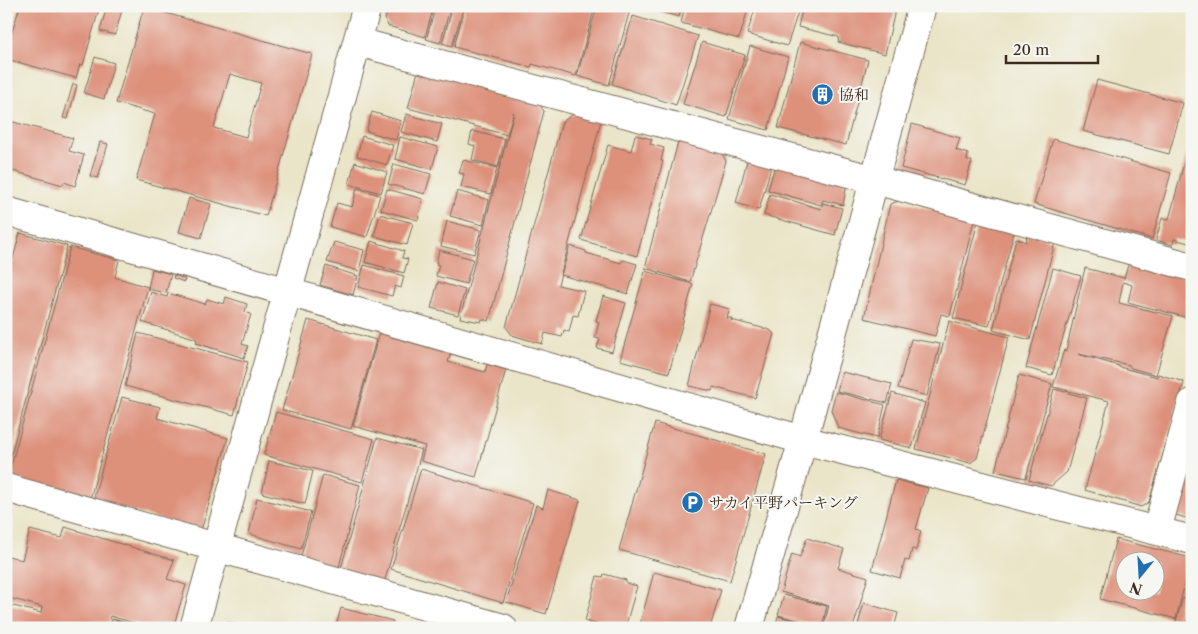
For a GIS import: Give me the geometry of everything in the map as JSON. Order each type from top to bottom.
[{"type":"street","points":[[194,628],[286,292],[368,6]]},
{"type":"street","points":[[749,628],[803,440],[922,6]]},
{"type":"street","points":[[358,42],[1192,266]]},
{"type":"street","points":[[6,211],[803,440],[1192,540]]},
{"type":"street","points":[[1157,530],[1192,403]]},
{"type":"street","points":[[6,488],[502,628]]},
{"type":"building","points":[[11,6],[100,6],[83,65],[80,64],[76,78],[6,59],[6,52],[19,9]]},
{"type":"building","points":[[107,6],[122,10],[115,35],[100,31]]},
{"type":"building","points":[[389,6],[434,6],[425,37],[388,26],[385,19]]},
{"type":"building","points":[[436,6],[451,6],[440,43],[426,39]]},
{"type":"building","points":[[453,6],[464,6],[452,46],[442,43]]},
{"type":"building","points":[[465,6],[595,6],[576,76],[532,64],[531,67],[454,47]]},
{"type":"building","points":[[597,6],[631,6],[609,85],[577,76]]},
{"type":"building","points":[[639,6],[682,6],[679,17]]},
{"type":"building","points":[[685,6],[749,6],[739,39],[681,23]]},
{"type":"building","points":[[756,6],[800,6],[787,46],[747,34]]},
{"type":"building","points":[[803,6],[896,6],[885,54],[838,42],[839,37],[798,27]]},
{"type":"building","points":[[144,7],[312,54],[266,216],[136,180],[155,114],[116,103]],"holes":[[[230,74],[261,83],[246,137],[214,128]]]},
{"type":"building","points":[[633,16],[698,36],[676,105],[612,84]]},
{"type":"building","points":[[702,42],[745,55],[726,117],[683,104]]},
{"type":"building","name":"協和","points":[[800,42],[868,60],[846,145],[778,128]]},
{"type":"building","points":[[750,46],[788,57],[768,130],[729,119]]},
{"type":"building","points":[[95,57],[114,63],[104,99],[84,93]]},
{"type":"building","points":[[420,64],[537,101],[544,111],[489,321],[482,319],[481,322],[460,318],[514,112],[507,135],[408,108]]},
{"type":"building","points":[[1097,80],[1183,103],[1169,154],[1083,131]]},
{"type":"building","points":[[73,84],[77,85],[68,119],[63,118]]},
{"type":"building","points":[[579,110],[602,117],[558,285],[584,291],[578,316],[573,315],[569,332],[564,330],[562,337],[545,333],[542,344],[512,335],[506,327],[562,122]]},
{"type":"building","points":[[372,112],[401,121],[396,140],[366,131]]},
{"type":"building","points":[[406,114],[442,124],[437,142],[401,132]]},
{"type":"building","points":[[6,120],[73,138],[69,151],[84,155],[75,186],[64,182],[63,185],[6,169]]},
{"type":"building","points":[[912,124],[960,138],[956,150],[968,154],[967,161],[972,161],[965,185],[901,168]]},
{"type":"building","points":[[472,131],[505,139],[498,167],[472,160],[475,146],[469,144]]},
{"type":"building","points":[[635,135],[652,139],[650,144],[664,148],[661,161],[663,161],[637,256],[581,240],[608,145],[631,151]]},
{"type":"building","points":[[362,136],[393,145],[387,165],[357,156]]},
{"type":"building","points":[[400,137],[438,147],[432,169],[395,159]]},
{"type":"building","points":[[1191,137],[1192,244],[1174,239],[1173,245],[1156,240],[1162,218],[1169,219]]},
{"type":"building","points":[[679,138],[719,148],[726,161],[690,282],[645,268]]},
{"type":"building","points":[[1053,139],[1171,173],[1152,239],[1034,204]]},
{"type":"building","points":[[100,142],[108,144],[98,178],[90,176]]},
{"type":"building","points":[[749,153],[773,160],[759,210],[736,203]]},
{"type":"building","points":[[463,160],[497,168],[491,194],[461,187],[464,174],[459,173]]},
{"type":"building","points":[[355,162],[387,172],[381,193],[349,184]]},
{"type":"building","points":[[776,162],[843,179],[846,189],[843,205],[823,200],[821,205],[768,190]]},
{"type":"building","points":[[394,164],[431,174],[425,194],[388,184]]},
{"type":"building","points":[[357,188],[380,195],[367,237],[330,227],[337,203],[352,207]]},
{"type":"building","points":[[387,189],[423,199],[418,220],[381,210]]},
{"type":"building","points":[[457,191],[489,200],[483,225],[450,216]]},
{"type":"building","points":[[770,194],[821,209],[823,203],[842,208],[835,235],[764,215]]},
{"type":"building","points":[[189,198],[211,204],[201,238],[179,232]]},
{"type":"building","points":[[899,201],[974,221],[950,316],[941,314],[935,336],[864,318],[890,204]]},
{"type":"building","points":[[380,214],[413,223],[407,245],[374,236]]},
{"type":"building","points":[[447,221],[481,230],[474,254],[441,246]]},
{"type":"building","points":[[978,221],[1014,232],[989,326],[953,318]]},
{"type":"building","points":[[20,233],[67,246],[7,470],[6,284]]},
{"type":"building","points":[[1027,234],[1055,242],[1030,340],[993,330],[1016,238],[1026,242]]},
{"type":"building","points":[[371,241],[404,251],[402,258],[408,259],[404,273],[365,262]]},
{"type":"building","points":[[334,242],[364,250],[359,271],[327,262]]},
{"type":"building","points":[[570,246],[586,251],[586,253],[621,263],[623,260],[637,264],[628,294],[561,275]]},
{"type":"building","points":[[70,247],[119,260],[115,277],[148,287],[90,499],[8,477]]},
{"type":"building","points":[[439,250],[473,259],[466,284],[436,276],[439,265],[436,264]]},
{"type":"building","points":[[1129,262],[1192,279],[1192,319],[1128,302],[1132,285],[1123,282],[1119,303],[1173,316],[1156,375],[1131,368],[1129,365],[1078,354],[1119,367],[1157,377],[1158,374],[1184,382],[1149,502],[1141,507],[1085,490],[1109,401],[1053,387],[1064,350],[1066,351],[1085,268],[1124,278]]},
{"type":"building","points":[[364,265],[404,276],[401,288],[395,286],[392,296],[358,287]]},
{"type":"building","points":[[326,266],[358,276],[353,295],[320,285]]},
{"type":"building","points":[[1053,268],[1081,276],[1052,375],[1026,368]]},
{"type":"building","points":[[152,269],[171,274],[166,293],[148,289]]},
{"type":"building","points":[[645,271],[693,284],[669,373],[620,360]]},
{"type":"building","points":[[174,275],[185,279],[184,282],[173,278]]},
{"type":"building","points":[[438,282],[465,290],[458,315],[431,308]]},
{"type":"building","points":[[151,292],[167,297],[168,293],[205,304],[207,299],[224,304],[226,297],[247,304],[245,312],[251,314],[242,344],[248,346],[244,358],[196,343],[197,339],[142,322]]},
{"type":"building","points":[[603,296],[626,303],[612,352],[597,348],[600,339],[595,338],[599,322],[596,321]]},
{"type":"building","points":[[710,304],[730,309],[727,318],[732,318],[731,320],[770,330],[774,334],[755,398],[713,387],[712,391],[689,386]]},
{"type":"building","points":[[308,320],[376,340],[351,429],[282,410]]},
{"type":"building","points":[[949,321],[1009,337],[977,458],[970,463],[916,449]]},
{"type":"building","points":[[380,330],[452,350],[448,362],[485,372],[488,361],[507,366],[476,477],[421,461],[425,446],[353,426]]},
{"type":"building","points":[[138,333],[248,362],[234,415],[125,386]]},
{"type":"building","points":[[911,339],[940,344],[927,396],[898,388]]},
{"type":"building","points":[[842,372],[892,384],[887,403],[837,391]]},
{"type":"building","points":[[1019,375],[1052,384],[1026,478],[995,471]]},
{"type":"building","points":[[1054,389],[1087,398],[1067,472],[1051,486],[1029,480]]},
{"type":"building","points":[[836,392],[885,405],[877,438],[838,428],[831,410]]},
{"type":"building","points":[[892,393],[925,403],[912,448],[879,440]]},
{"type":"building","points":[[122,397],[160,407],[157,418],[228,438],[201,531],[93,500]]},
{"type":"building","points":[[276,412],[374,439],[362,482],[264,455]]},
{"type":"building","name":"サカイ平野パーキング","points":[[655,423],[766,454],[730,581],[619,550]]},
{"type":"building","points":[[377,438],[422,450],[384,583],[340,572]]},
{"type":"building","points":[[269,461],[313,471],[305,504],[262,493]]},
{"type":"building","points":[[1190,463],[1192,464],[1192,520],[1173,514]]},
{"type":"building","points":[[421,469],[533,503],[503,603],[391,569]]},
{"type":"building","points":[[323,475],[360,485],[338,571],[300,560]]},
{"type":"building","points":[[896,480],[928,488],[916,529],[921,531],[916,550],[912,549],[909,561],[905,560],[900,578],[872,570]]},
{"type":"building","points":[[548,490],[580,500],[546,614],[506,602],[536,505],[543,508]]},
{"type":"building","points":[[257,498],[311,512],[301,549],[249,534]]},
{"type":"building","points":[[6,511],[12,513],[7,531],[6,530]]},
{"type":"building","points":[[65,527],[174,560],[167,579],[186,585],[173,628],[151,628],[110,616],[107,628],[6,628],[6,604],[41,613],[42,607],[6,597],[6,564],[9,556],[22,560],[30,530],[62,538]]},
{"type":"building","points":[[807,538],[844,549],[838,568],[868,577],[853,628],[823,628],[829,606],[781,592],[792,554],[800,557]]},
{"type":"building","points":[[1116,539],[1191,558],[1176,619],[1100,599]]},
{"type":"building","points":[[654,572],[721,590],[710,628],[639,628]]},
{"type":"building","points":[[1192,573],[1192,597],[1185,595]]},
{"type":"building","points":[[604,574],[626,580],[626,583],[637,586],[625,628],[611,628],[585,621],[597,576],[603,577]]},
{"type":"building","points":[[784,595],[827,606],[822,627],[778,615]]},
{"type":"building","points":[[1183,598],[1192,600],[1192,628],[1174,628]]},
{"type":"building","points":[[864,603],[898,613],[894,628],[857,628]]},
{"type":"building","points":[[341,608],[393,621],[392,628],[343,628],[336,626]]},
{"type":"building","points":[[778,616],[820,627],[775,628]]},
{"type":"building","points":[[112,619],[141,627],[141,628],[109,628]]},
{"type":"building","points":[[227,622],[247,627],[247,628],[225,628]]},
{"type":"place","name":"協和","points":[[823,94]]},
{"type":"place","name":"サカイ平野パーキング","points":[[693,502]]}]
